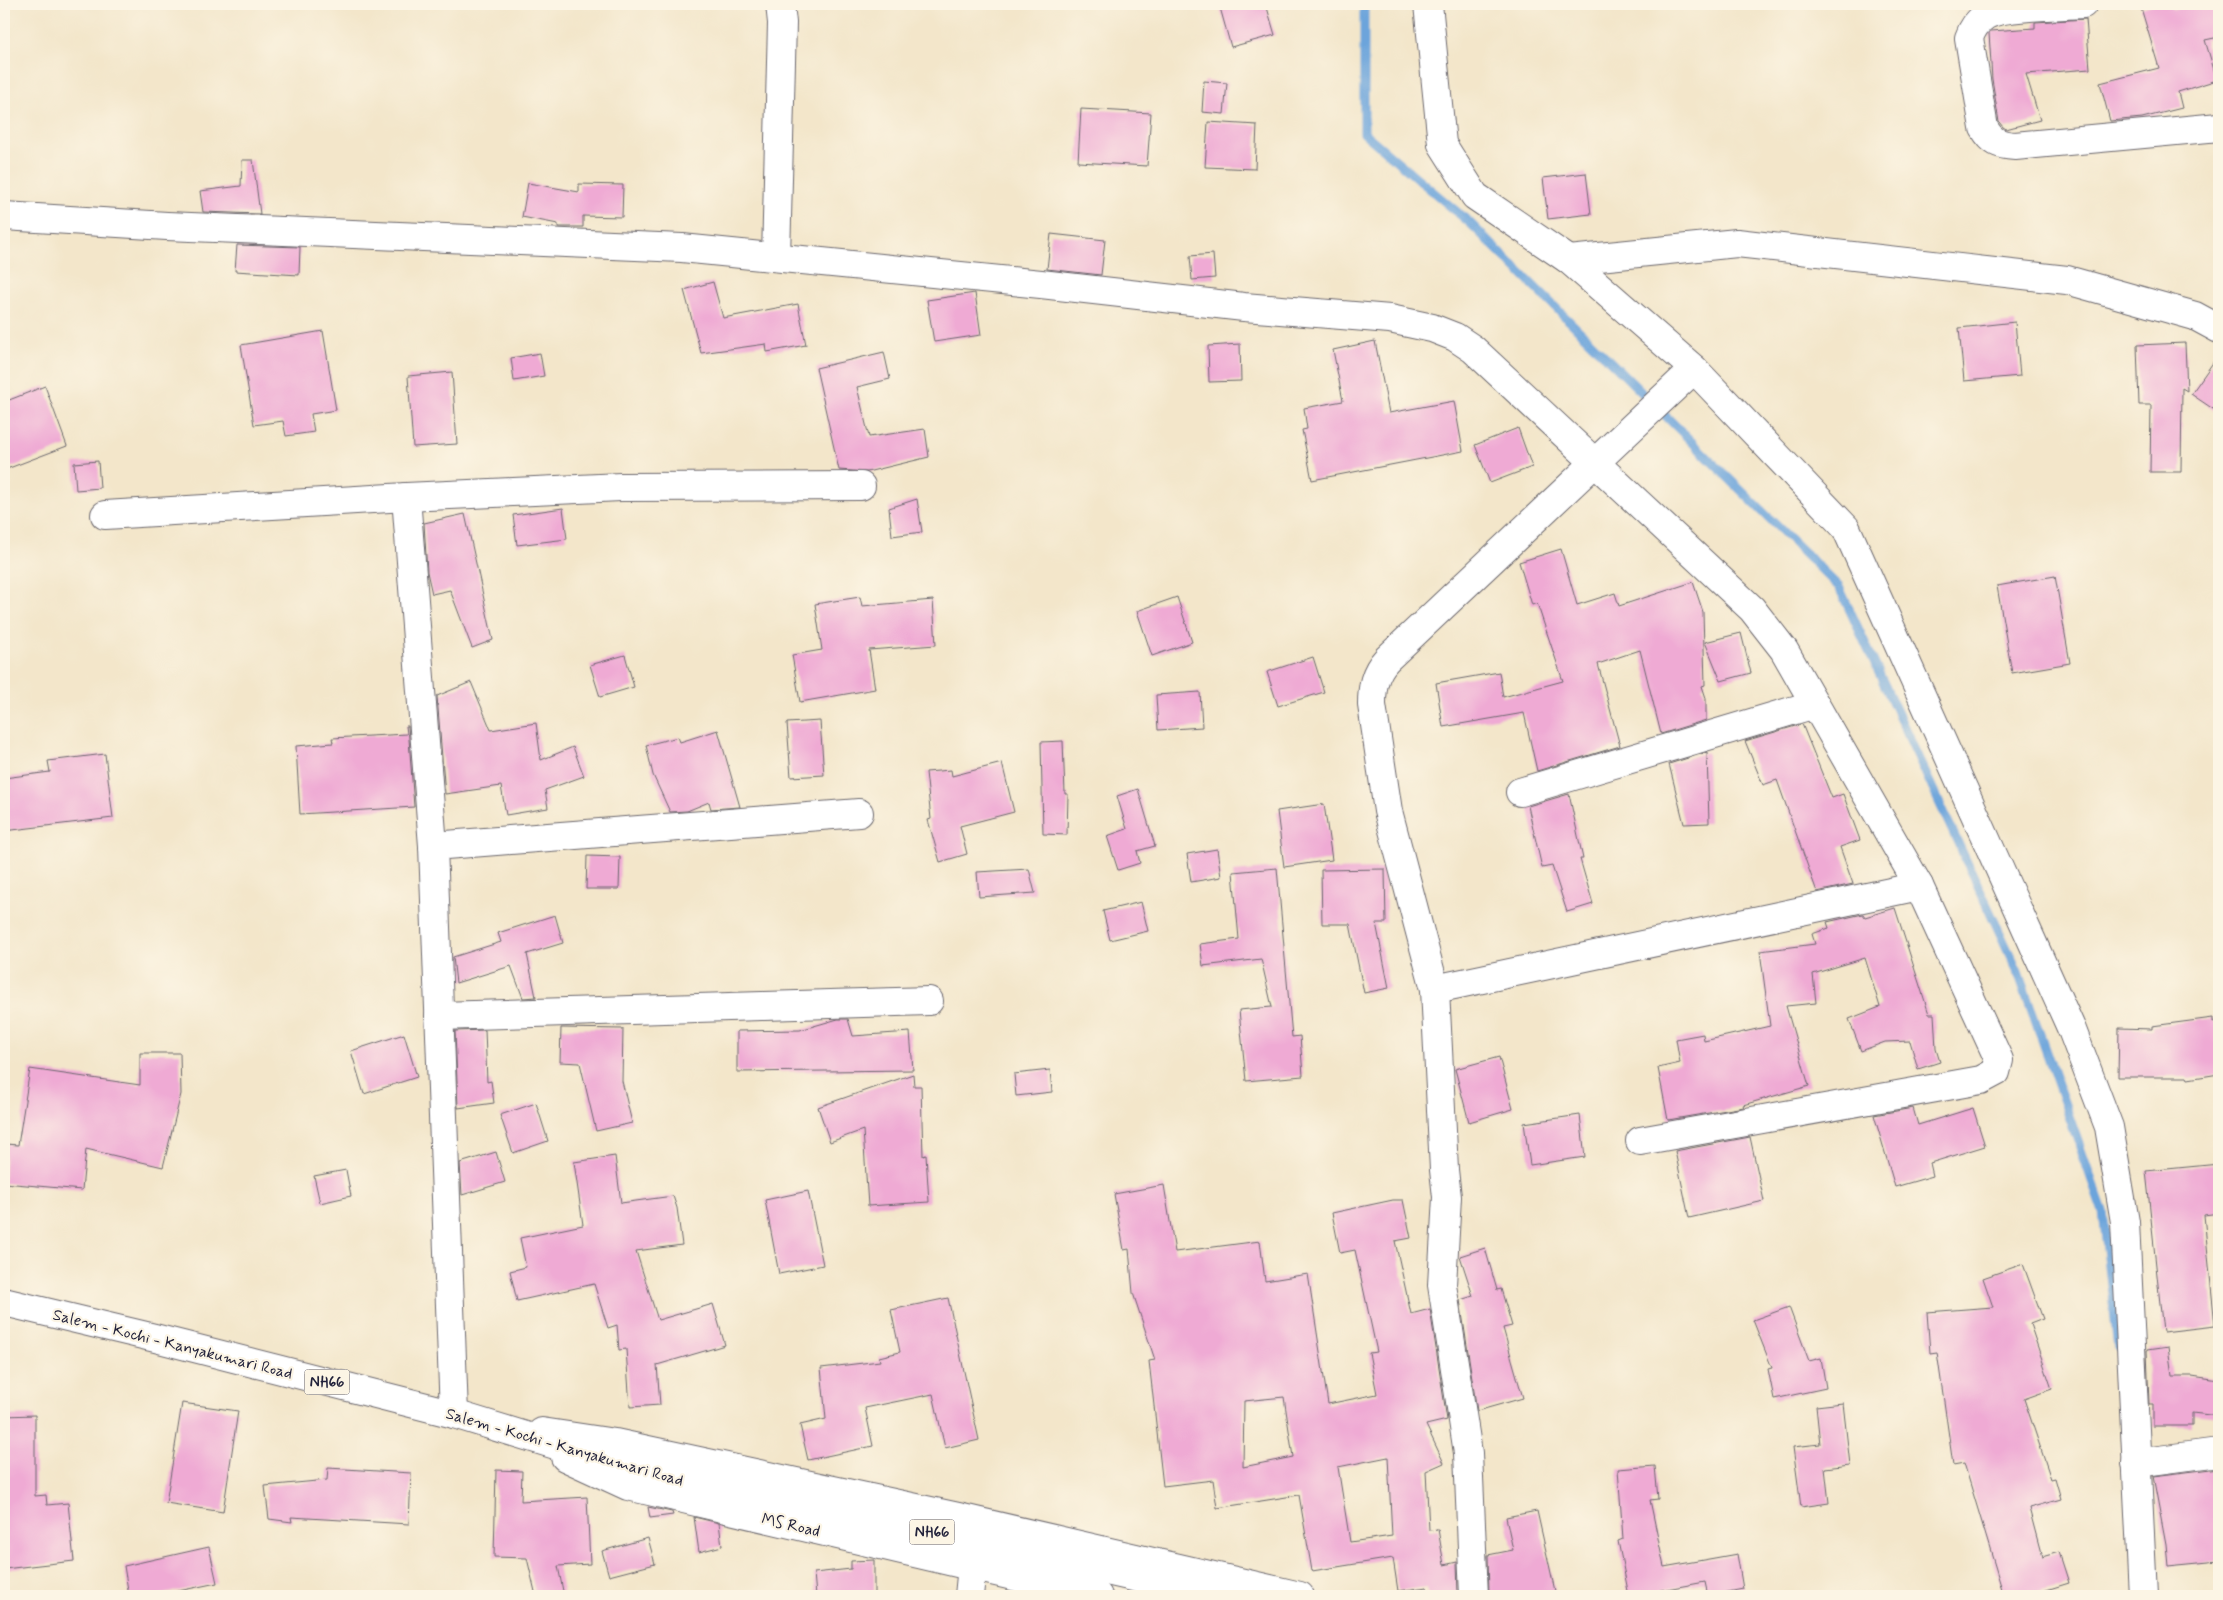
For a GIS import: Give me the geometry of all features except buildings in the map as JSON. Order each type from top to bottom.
[{"type":"main road","points":[[776,257],[782,23],[780,4]]},
{"type":"main road","points":[[1428,4],[1442,144],[1475,196],[1569,260],[1694,369],[1846,528],[2072,1030],[2109,1127],[2125,1222],[2143,1596]]},
{"type":"main road","points":[[2083,4],[2004,10],[1986,16],[1974,26],[1969,38],[1984,128],[1990,138],[2000,145],[2015,146],[2219,127]]},
{"type":"main road","points":[[4,216],[177,227],[682,248],[1041,284],[1244,307],[1390,319],[1432,328],[1455,337],[1473,349],[1752,609],[1784,650],[1918,886],[1997,1055],[1998,1066],[1992,1076],[1966,1083],[1824,1106],[1640,1141]]},
{"type":"main road","points":[[1569,260],[1737,243],[1747,244],[2068,280],[2195,316],[2219,329]]},
{"type":"main road","points":[[1474,1596],[1468,1453],[1442,1285],[1447,1197],[1435,989],[1388,811],[1372,705],[1372,687],[1381,666],[1387,659],[1694,369]]},
{"type":"main road","points":[[105,516],[406,497],[621,487],[861,486]]},
{"type":"main road","points":[[406,497],[433,846],[454,1414]]},
{"type":"main road","points":[[1520,792],[1815,704]]},
{"type":"main road","points":[[433,846],[859,813]]},
{"type":"main road","points":[[1435,989],[1918,886]]},
{"type":"main road","points":[[438,1016],[930,1001]]},
{"type":"main road","name":"Salem - Kochi - Kanyakumari Road","points":[[4,1302],[155,1338],[454,1414],[647,1473],[974,1541],[1217,1596]]},
{"type":"main road","points":[[494,1425],[614,1443],[968,1519],[1300,1596]]},
{"type":"main road","name":"MS Road","points":[[494,1425],[628,1486],[1098,1596]]},
{"type":"main road","points":[[2136,1463],[2219,1452]]},
{"type":"main road","points":[[969,1596],[972,1566]]},
{"type":"waterway","points":[[1364,4],[1364,133],[1470,223],[1839,587],[2018,972],[2103,1212],[2118,1347]]}]
